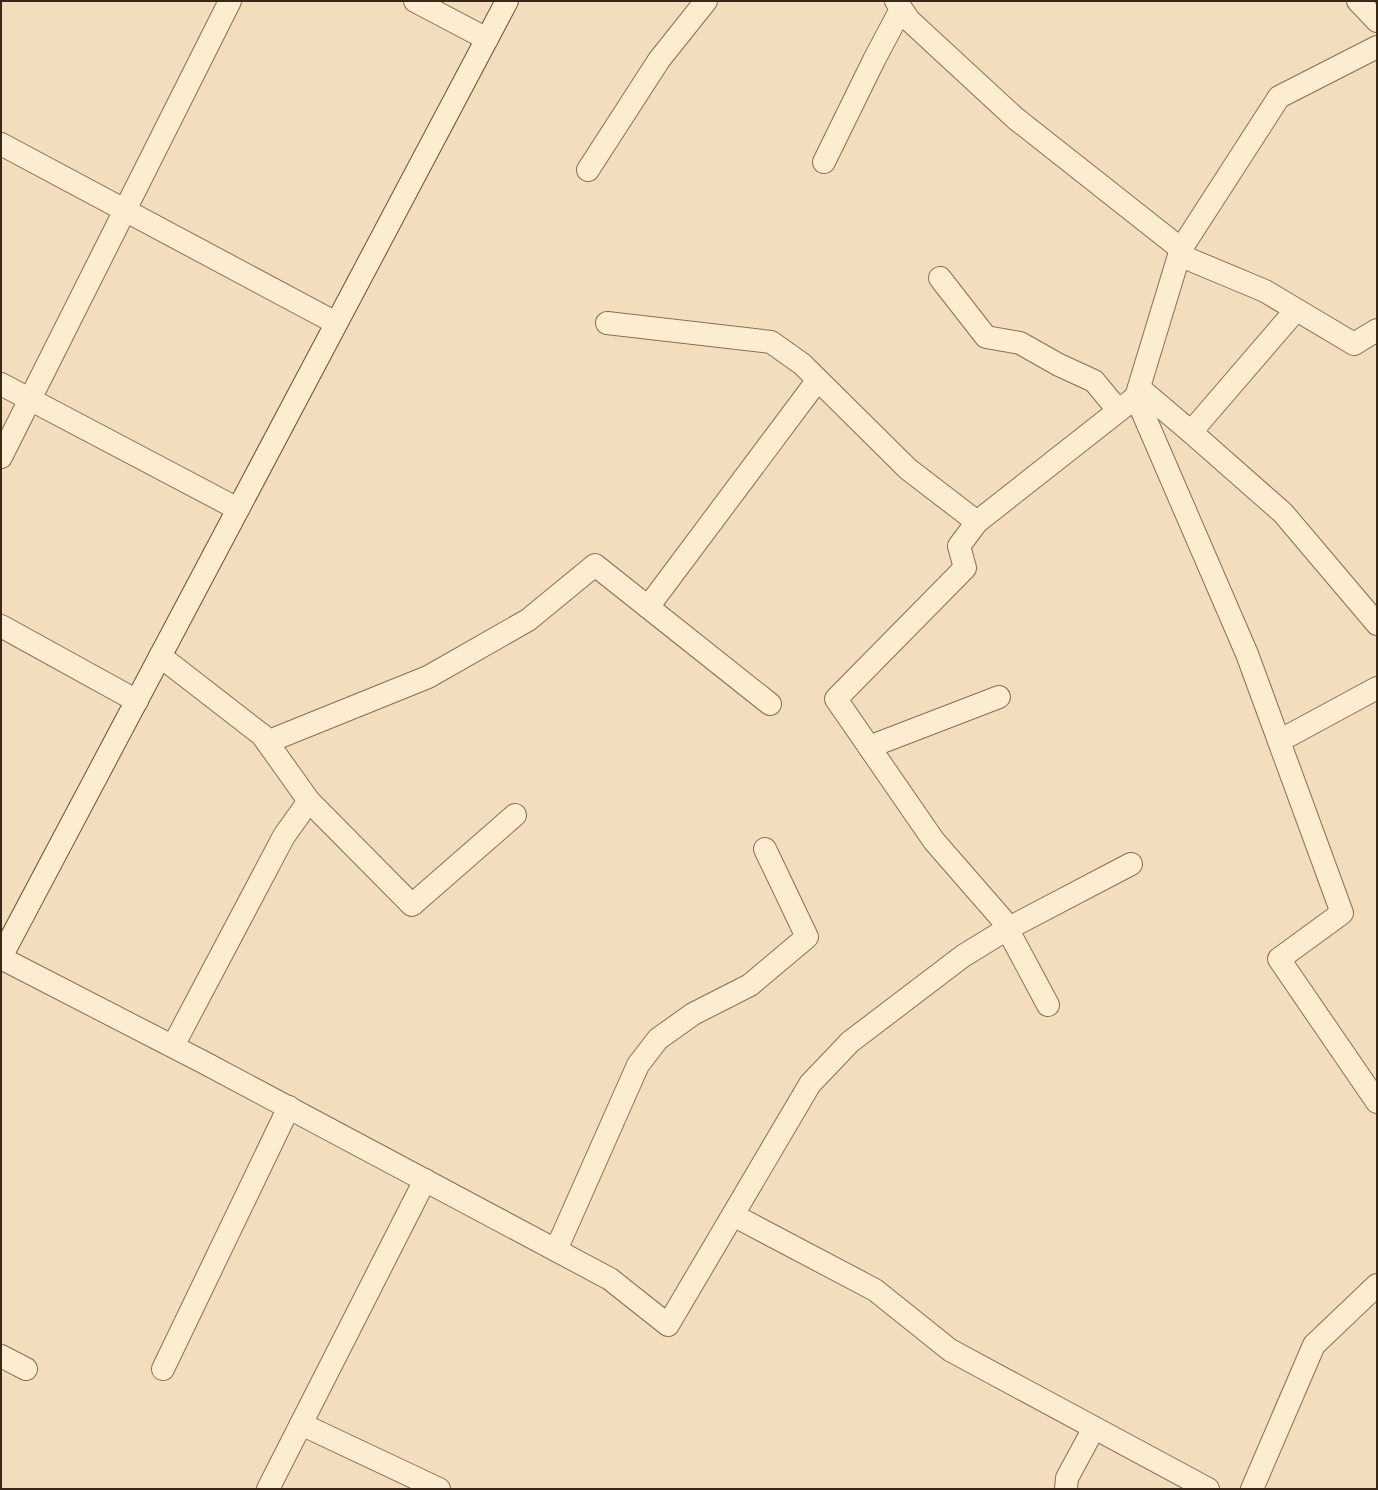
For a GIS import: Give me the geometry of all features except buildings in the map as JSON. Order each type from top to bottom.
[{"type":"street","points":[[1,457],[230,1]]},
{"type":"street","points":[[415,1],[487,39]]},
{"type":"street","points":[[506,1],[1,957],[173,1046],[610,1279],[668,1326],[810,1084],[850,1042],[963,956],[1007,929],[1131,864]]},
{"type":"street","points":[[588,170],[659,60],[706,1]]},
{"type":"street","points":[[1358,1],[1377,21]]},
{"type":"street","points":[[824,162],[899,5]]},
{"type":"street","points":[[899,5],[909,20],[1015,118],[1180,252],[1265,291],[1354,344],[1377,330]]},
{"type":"street","points":[[1048,1005],[1002,919],[934,841],[836,699],[965,568],[959,546],[977,522],[1118,410],[1137,392],[1180,252],[1279,97],[1377,47]]},
{"type":"street","points":[[1,144],[336,323]]},
{"type":"street","points":[[940,278],[986,337],[1020,343],[1060,365],[1094,381],[1118,410]]},
{"type":"street","points":[[1191,432],[1296,310]]},
{"type":"street","points":[[607,323],[771,342],[802,364],[908,469],[977,522]]},
{"type":"street","points":[[648,607],[818,381]]},
{"type":"street","points":[[1,384],[238,509]]},
{"type":"street","points":[[1137,392],[1191,432],[1283,513],[1377,624]]},
{"type":"street","points":[[1137,392],[1247,654],[1342,913],[1279,959],[1377,1102]]},
{"type":"street","points":[[267,742],[428,677],[528,620],[594,565],[770,704]]},
{"type":"street","points":[[1,626],[136,701]]},
{"type":"street","points":[[160,656],[262,735],[309,801],[412,905],[515,815]]},
{"type":"street","points":[[1279,741],[1377,688]]},
{"type":"street","points":[[869,747],[999,697]]},
{"type":"street","points":[[173,1046],[284,836],[309,801]]},
{"type":"street","points":[[556,1250],[638,1065],[658,1039],[693,1014],[750,985],[807,937],[765,849]]},
{"type":"street","points":[[163,1369],[289,1108]]},
{"type":"street","points":[[268,1489],[425,1180]]},
{"type":"street","points":[[732,1215],[875,1290],[950,1350],[1208,1489]]},
{"type":"street","points":[[1252,1489],[1314,1345],[1377,1285]]},
{"type":"street","points":[[1,1356],[26,1369]]},
{"type":"street","points":[[301,1424],[439,1489]]},
{"type":"street","points":[[1066,1489],[1067,1478],[1094,1428]]}]
